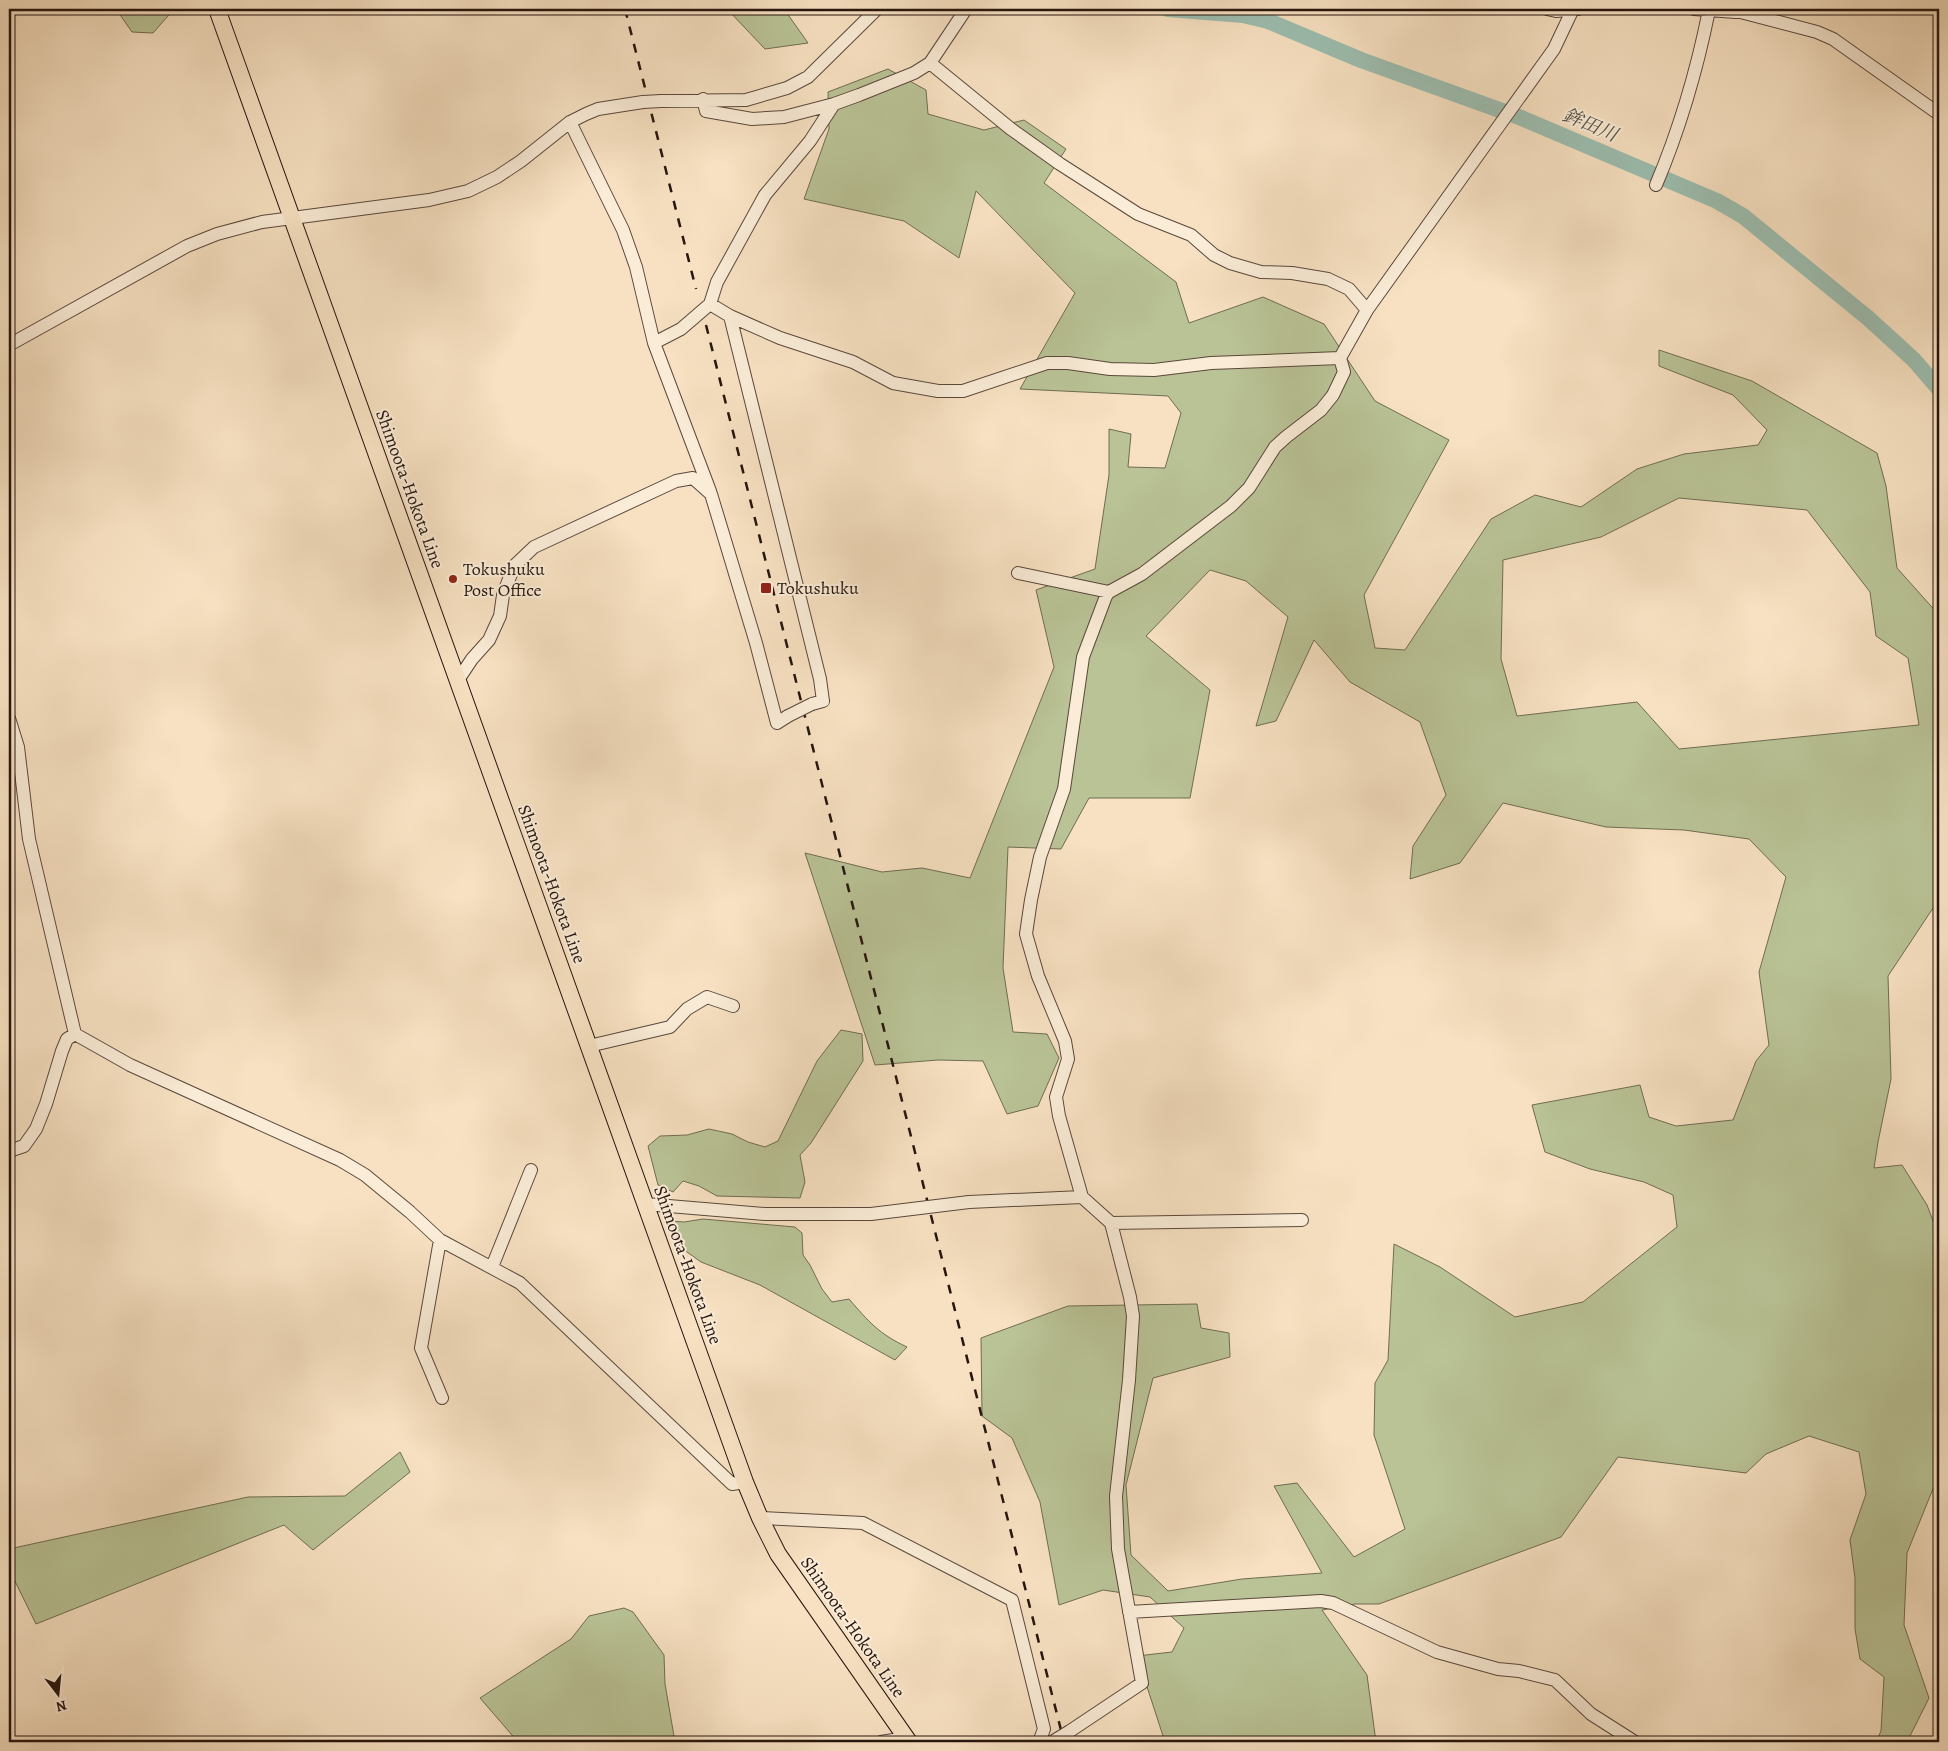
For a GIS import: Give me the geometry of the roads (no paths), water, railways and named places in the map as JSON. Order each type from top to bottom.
[{"type":"main road","name":"Shimoota-Hokota Line","points":[[217,9],[745,1482],[778,1554],[908,1740]]},
{"type":"street","points":[[9,345],[187,246],[238,228],[262,222],[429,200],[468,191],[497,177],[521,161],[570,122],[598,109],[643,102],[746,100],[787,88],[808,76],[877,9]]},
{"type":"street","points":[[703,100],[706,111],[752,119],[784,117],[834,104],[914,73],[930,63],[966,9]]},
{"type":"street","points":[[1547,9],[1556,11],[1578,9]]},
{"type":"street","points":[[1052,1742],[1142,1683],[1118,1549],[1116,1496],[1129,1380],[1133,1316],[1130,1296],[1111,1223],[1082,1197],[1059,1116],[1056,1097],[1068,1059],[1065,1041],[1038,976],[1026,934],[1040,857],[1064,790],[1083,657],[1109,592],[1142,574],[1231,506],[1249,488],[1275,447],[1322,410],[1333,395],[1344,372],[1340,358],[1367,310],[1554,49],[1573,9]]},
{"type":"street","points":[[1694,9],[1735,10],[1817,32],[1833,39],[1939,114]]},
{"type":"street","points":[[1656,185],[1679,128],[1699,58],[1709,10]]},
{"type":"street","points":[[930,63],[1012,129],[1060,164],[1138,214],[1191,235],[1214,255],[1230,263],[1261,272],[1292,273],[1328,279],[1349,289],[1367,310]]},
{"type":"street","points":[[654,343],[681,330],[710,304],[717,282],[765,195],[810,141],[834,104]]},
{"type":"street","points":[[570,122],[623,230],[636,267],[654,343],[711,494],[756,643],[777,723],[812,704],[823,701],[820,679],[730,316]]},
{"type":"street","points":[[710,304],[730,316],[780,338],[853,362],[893,383],[938,391],[963,391],[1047,363],[1068,363],[1110,369],[1154,370],[1211,363],[1340,358]]},
{"type":"street","points":[[458,680],[472,659],[489,640],[500,616],[503,595],[514,566],[534,547],[676,481],[693,478],[711,494]]},
{"type":"street","points":[[1018,572],[1109,592]]},
{"type":"street","points":[[9,718],[18,747],[29,838],[75,1034],[139,1069],[340,1160],[365,1175],[410,1212],[440,1240],[520,1283],[732,1484],[745,1482]]},
{"type":"street","points":[[588,1046],[670,1027],[687,1008],[707,997],[733,1006]]},
{"type":"street","points":[[9,1151],[24,1146],[36,1129],[46,1104],[62,1051],[68,1039],[75,1034]]},
{"type":"street","points":[[492,1267],[531,1170]]},
{"type":"street","points":[[645,1204],[765,1214],[871,1214],[969,1202],[1082,1197]]},
{"type":"street","points":[[1111,1223],[1302,1220]]},
{"type":"street","points":[[440,1240],[421,1348],[442,1398]]},
{"type":"street","points":[[760,1518],[863,1523],[1012,1600],[1044,1729],[1039,1742]]},
{"type":"street","points":[[1130,1612],[1321,1601],[1333,1603],[1437,1652],[1498,1669],[1519,1671],[1555,1680],[1591,1714],[1635,1742]]},
{"type":"street","points":[[881,1742],[908,1740]]},
{"type":"waterway","name":"鉾田川","points":[[1168,9],[1243,15],[1268,21],[1361,60],[1519,117],[1717,201],[1743,216],[1868,318],[1914,360],[1939,389]]},
{"type":"railway","points":[[625,9],[696,289]]},
{"type":"railway","points":[[706,325],[1064,1742]]},
{"type":"place","name":"Tokushuku Post Office","points":[[453,579]]},
{"type":"place","name":"Tokushuku","points":[[766,588]]}]
